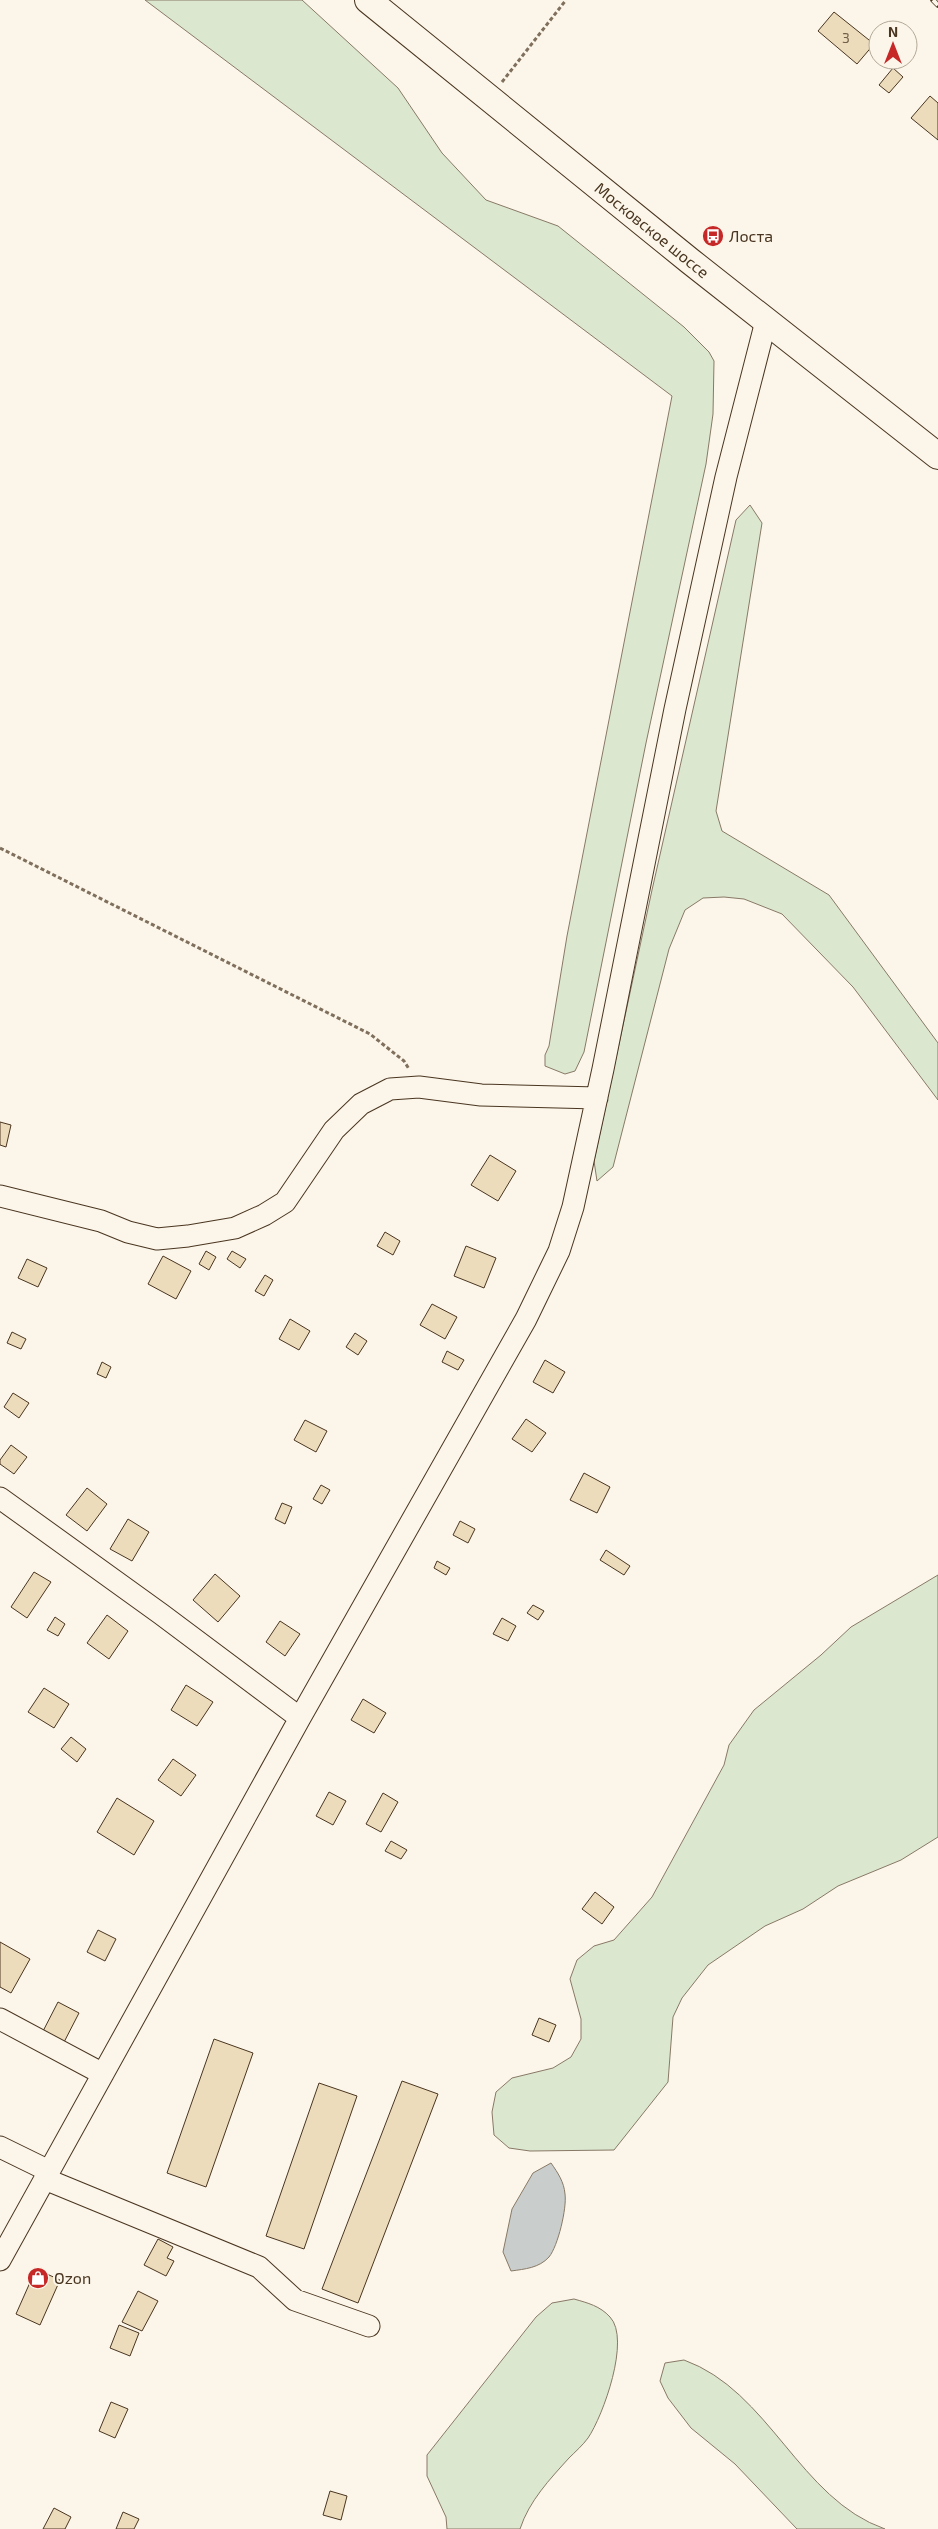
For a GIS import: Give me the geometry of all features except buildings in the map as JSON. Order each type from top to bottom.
[{"type":"main road","name":"Московское шоссе","points":[[368,0],[766,321],[938,456]]},
{"type":"street","points":[[0,2260],[300,1718],[546,1283],[573,1207],[597,1098],[675,709],[726,477],[766,321]]},
{"type":"street","points":[[0,1196],[101,1221],[128,1232],[157,1239],[188,1236],[235,1228],[264,1215],[285,1202],[334,1130],[361,1104],[390,1089],[419,1087],[481,1095],[597,1098]]},
{"type":"street","points":[[0,1498],[161,1614],[300,1718]]},
{"type":"street","points":[[0,2019],[103,2074]]},
{"type":"street","points":[[0,2147],[47,2175],[259,2267],[295,2300],[369,2326]]},
{"type":"path","points":[[489,98],[566,0]]},
{"type":"path","points":[[0,848],[370,1034],[404,1061],[419,1087]]},
{"type":"green space","points":[[145,0],[302,0],[398,88],[442,153],[486,200],[558,226],[684,327],[709,352],[714,361],[713,414],[706,464],[646,743],[584,1052],[575,1071],[565,1074],[545,1066],[545,1055],[549,1046],[567,936],[672,396]]},
{"type":"green space","points":[[750,505],[762,523],[716,811],[722,831],[829,895],[938,1043],[938,1100],[853,987],[782,914],[744,899],[724,897],[703,898],[685,910],[669,949],[613,1167],[597,1181],[594,1161],[652,890],[736,520]]},
{"type":"green space","points":[[938,1575],[938,1837],[901,1860],[838,1886],[803,1909],[765,1926],[708,1965],[682,1998],[673,2017],[668,2082],[614,2150],[530,2151],[509,2148],[494,2135],[492,2112],[496,2092],[512,2078],[553,2068],[571,2057],[581,2039],[581,2019],[570,1979],[577,1960],[594,1946],[614,1940],[652,1897],[724,1765],[729,1745],[754,1710],[821,1655],[851,1627]]},
{"type":"green space","points":[[574,2299],[602,2310],[610,2317],[616,2328],[618,2342],[612,2378],[601,2413],[594,2427],[586,2441],[541,2491],[529,2509],[520,2529],[447,2529],[446,2517],[427,2476],[427,2455],[536,2317],[552,2303]]},
{"type":"green space","points":[[684,2360],[714,2375],[740,2395],[763,2419],[806,2471],[829,2494],[855,2514],[885,2529],[797,2529],[735,2464],[691,2428],[668,2398],[660,2381],[665,2363]]},
{"type":"shaded area","points":[[551,2163],[562,2182],[565,2194],[559,2236],[549,2257],[541,2264],[511,2271],[503,2252],[512,2209],[533,2173]]},
{"type":"railway","points":[[933,0],[938,5]]},
{"type":"place","name":"Лоста","points":[[713,236]]},
{"type":"place","name":"Ozon","points":[[38,2278]]}]
